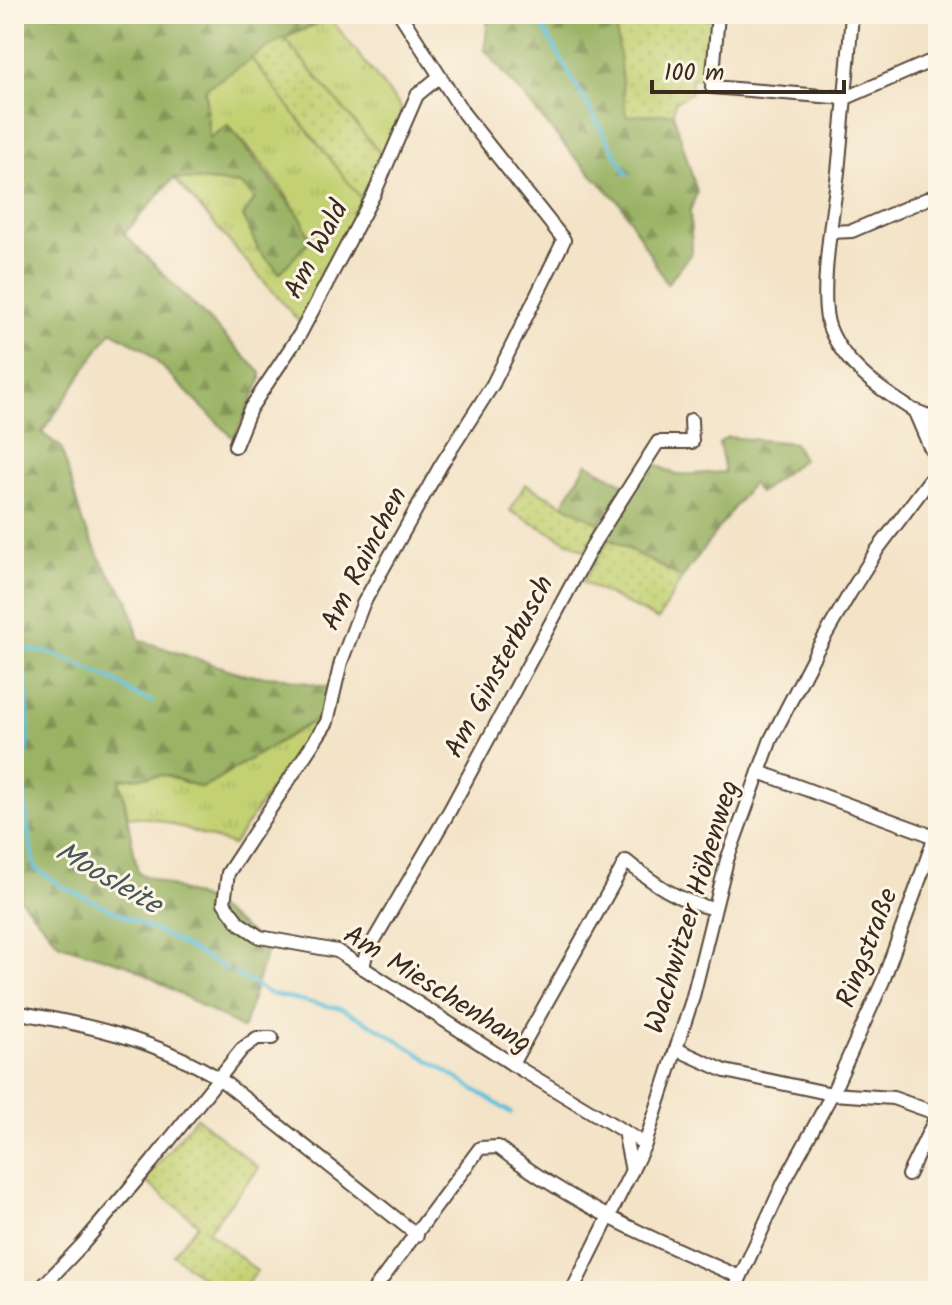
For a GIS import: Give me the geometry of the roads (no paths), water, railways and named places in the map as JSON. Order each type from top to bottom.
[{"type":"street","points":[[400,14],[439,77]]},
{"type":"street","points":[[718,14],[712,87],[846,98],[938,58]]},
{"type":"street","points":[[852,14],[825,287],[828,326],[842,352],[861,373],[916,412],[938,421]]},
{"type":"street","name":"Am Rainchen","points":[[224,903],[228,873],[327,722],[341,662],[363,604],[441,465],[493,384],[564,240],[500,163],[439,77]]},
{"type":"street","name":"Am Wald","points":[[235,446],[250,409],[300,334],[360,220],[417,95],[439,77]]},
{"type":"street","points":[[831,232],[852,231],[938,194]]},
{"type":"street","points":[[916,412],[938,456]]},
{"type":"street","name":"Am Ginsterbusch","points":[[363,968],[366,954],[450,810],[614,508],[658,442],[692,442],[691,420]]},
{"type":"street","name":"Wachwitzer Höhenweg","points":[[572,1291],[645,1144],[692,1000],[727,860],[786,708],[877,550],[938,469]]},
{"type":"street","name":"Ringstraße","points":[[759,772],[932,838],[932,846],[883,981],[832,1094]]},
{"type":"street","points":[[512,1064],[626,861],[658,887],[688,903],[714,909]]},
{"type":"street","name":"Am Mieschenhang","points":[[224,903],[239,923],[260,937],[337,951],[512,1064],[645,1144]]},
{"type":"street","points":[[14,1012],[83,1024],[142,1042],[198,1066],[220,1079],[417,1235]]},
{"type":"street","points":[[38,1291],[81,1246],[249,1042],[257,1038],[272,1038]]},
{"type":"street","points":[[676,1049],[725,1071],[832,1094],[893,1098],[938,1114],[908,1175]]},
{"type":"street","points":[[734,1291],[784,1182],[832,1094]]},
{"type":"street","points":[[624,1131],[632,1172]]},
{"type":"street","points":[[373,1291],[480,1148],[498,1147],[526,1169],[607,1217],[740,1277]]},
{"type":"waterway","points":[[538,14],[627,174]]},
{"type":"waterway","name":"Moosleite","points":[[14,644],[23,665],[27,694],[28,738],[23,774],[35,868],[63,887],[227,969]]},
{"type":"waterway","points":[[19,649],[52,653],[116,681],[133,694],[152,702]]},
{"type":"waterway","name":"Moosleite","points":[[235,973],[270,994],[342,1009],[385,1032],[511,1113]]}]
